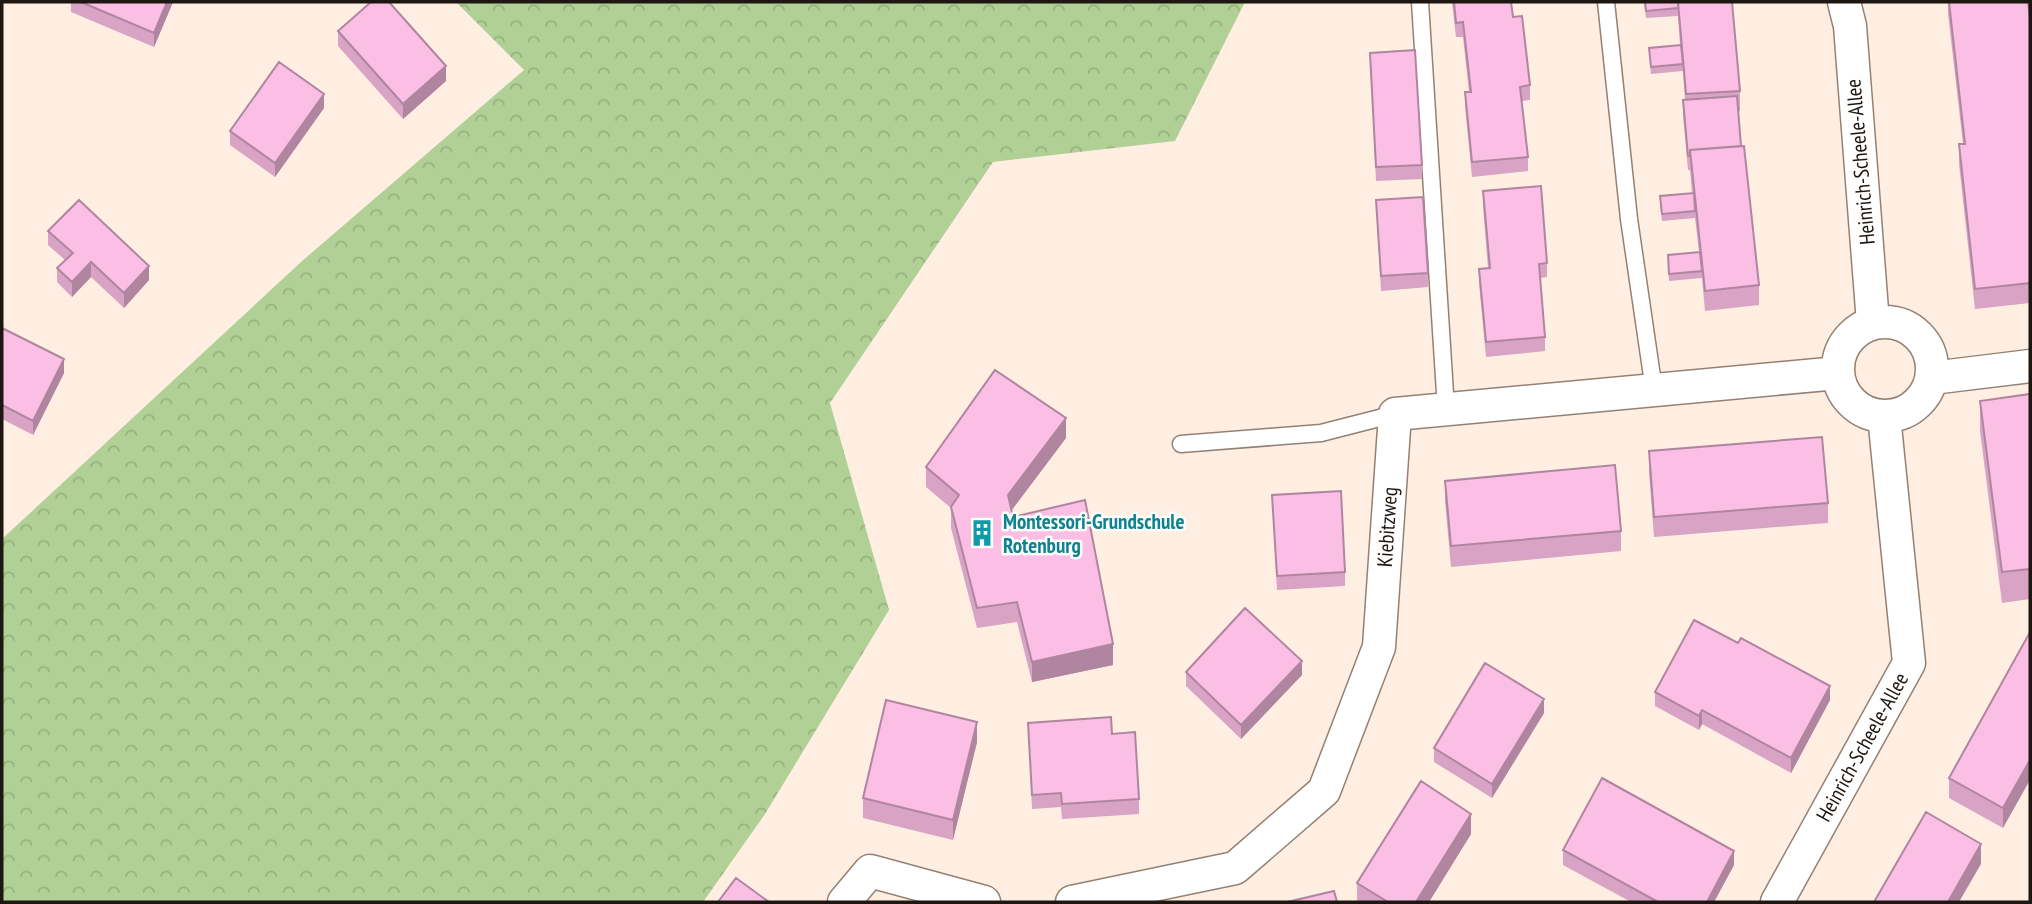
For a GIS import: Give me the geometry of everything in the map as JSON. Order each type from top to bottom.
[{"type":"street","name":"Heinrich-Scheele-Allee","points":[[1843,2],[1850,26],[1873,323]]},
{"type":"street","points":[[1891,322],[1906,326],[1927,345],[1932,361],[1932,378],[1924,396],[1908,411],[1894,416],[1868,414],[1855,405],[1842,389],[1838,373],[1839,358],[1846,343],[1858,330],[1873,323],[1891,322]]},
{"type":"street","points":[[1932,378],[2030,366]]},
{"type":"street","points":[[1395,414],[1838,373]]},
{"type":"street","name":"Kiebitzweg","points":[[1072,902],[1235,867],[1324,791],[1379,647],[1395,414]]},
{"type":"street","name":"Heinrich-Scheele-Allee","points":[[1777,902],[1909,663],[1884,416]]},
{"type":"street","points":[[844,902],[870,871],[984,902]]},
{"type":"lane","points":[[1420,2],[1446,409]]},
{"type":"lane","points":[[1606,2],[1629,219],[1654,390]]},
{"type":"lane","points":[[1181,444],[1321,433],[1395,414]]},
{"type":"green space","points":[[456,2],[1245,2],[1175,141],[993,162],[830,403],[889,610],[765,814],[703,902],[2,902],[2,539],[301,262],[524,70]]},
{"type":"building","points":[[81,2],[167,2],[154,33]]},
{"type":"building","points":[[371,2],[389,2],[446,66],[403,104],[338,31]]},
{"type":"building","points":[[1454,2],[1511,2],[1513,17],[1522,16],[1530,85],[1520,87],[1528,157],[1472,162],[1465,92],[1471,92],[1463,22],[1456,23]]},
{"type":"building","points":[[1645,2],[1678,2],[1678,8],[1646,11]]},
{"type":"building","points":[[1678,2],[1732,2],[1740,91],[1686,94]]},
{"type":"building","points":[[1949,2],[2028,2],[2030,283],[1975,289],[1959,144],[1965,144]]},
{"type":"building","points":[[1681,45],[1683,64],[1651,67],[1649,48]]},
{"type":"building","points":[[1415,50],[1422,165],[1376,167],[1370,53]]},
{"type":"building","points":[[279,62],[324,94],[275,163],[230,131]]},
{"type":"building","points":[[1737,96],[1741,146],[1690,150],[1688,156],[1683,100]]},
{"type":"building","points":[[1744,146],[1759,285],[1705,291],[1690,150]]},
{"type":"building","points":[[1541,186],[1547,263],[1539,264],[1545,337],[1486,342],[1479,269],[1490,268],[1483,191]]},
{"type":"building","points":[[1694,193],[1695,211],[1662,214],[1660,196]]},
{"type":"building","points":[[1423,197],[1428,273],[1381,276],[1376,200]]},
{"type":"building","points":[[79,200],[149,266],[124,293],[91,262],[72,282],[57,268],[73,253],[48,231]]},
{"type":"building","points":[[1700,252],[1702,271],[1669,274],[1668,255]]},
{"type":"building","points":[[2,328],[64,359],[33,421],[2,405]]},
{"type":"building","name":"Montessori-Grundschule Rotenburg","points":[[995,370],[1066,418],[1008,495],[1013,517],[1085,500],[1113,644],[1032,662],[1017,602],[977,608],[951,507],[959,495],[926,467]]},
{"type":"building","points":[[2030,394],[2030,569],[2002,572],[1980,401]]},
{"type":"building","points":[[1822,437],[1828,503],[1654,517],[1649,451]]},
{"type":"building","points":[[1615,465],[1621,531],[1451,546],[1445,481]]},
{"type":"building","points":[[1341,491],[1345,572],[1277,576],[1272,495]]},
{"type":"building","points":[[1245,608],[1302,661],[1241,725],[1186,672]]},
{"type":"building","points":[[1694,620],[1738,643],[1741,638],[1830,686],[1791,758],[1702,710],[1699,716],[1655,692]]},
{"type":"building","points":[[2030,632],[2030,760],[2003,808],[1949,778]]},
{"type":"building","points":[[1485,663],[1544,699],[1492,784],[1434,748]]},
{"type":"building","points":[[886,700],[977,722],[953,820],[863,798]]},
{"type":"building","points":[[1111,717],[1112,734],[1135,732],[1139,799],[1062,804],[1061,793],[1032,795],[1028,723]]},
{"type":"building","points":[[1602,778],[1734,851],[1707,902],[1658,902],[1563,850]]},
{"type":"building","points":[[1421,781],[1471,814],[1416,902],[1388,902],[1357,883]]},
{"type":"building","points":[[1926,812],[1981,844],[1948,902],[1874,902]]},
{"type":"building","points":[[736,878],[769,902],[718,902]]},
{"type":"building","points":[[1334,891],[1337,902],[1287,902]]},
{"type":"place","name":"Montessori-Grundschule Rotenburg","points":[[982,533]]}]
